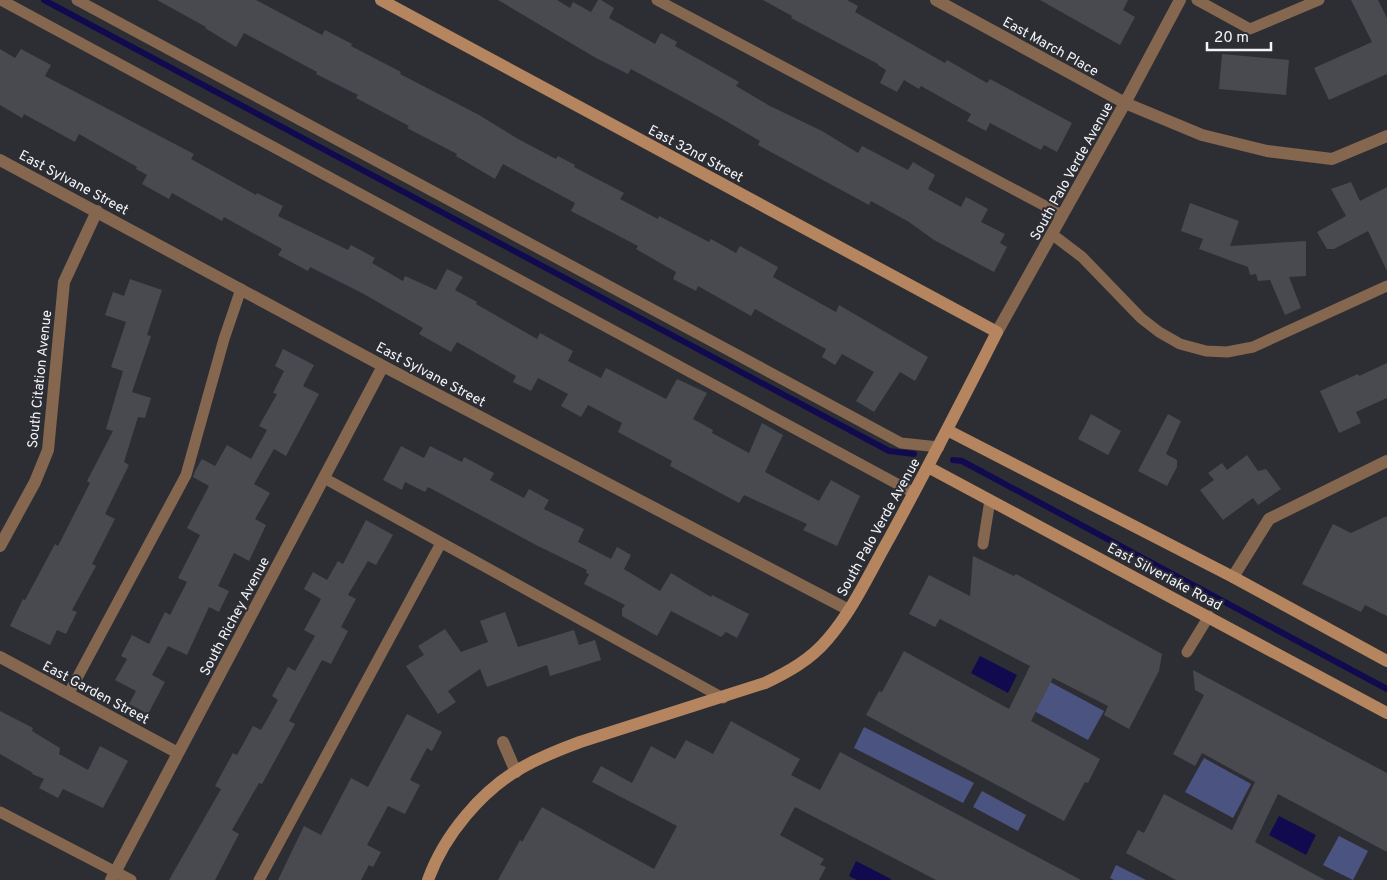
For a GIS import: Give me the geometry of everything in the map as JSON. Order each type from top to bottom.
[{"type":"street","name":"East 32nd Street","points":[[381,0],[997,332]]},
{"type":"street","name":"East March Place","points":[[936,0],[1125,103],[1202,135],[1267,151],[1332,159],[1387,136]]},
{"type":"street","name":"South Palo Verde Avenue","points":[[428,880],[444,846],[466,817],[499,784],[516,772],[550,754],[580,742],[765,684],[799,665],[827,640],[849,610],[914,493],[997,332],[1053,235],[1062,215],[1180,0]]},
{"type":"street","name":"East Sylvane Street","points":[[0,160],[383,366],[849,610]]},
{"type":"street","name":"South Citation Avenue","points":[[0,546],[35,482],[48,450],[64,282],[97,212]]},
{"type":"street","name":"South Richey Avenue","points":[[114,876],[383,366]]},
{"type":"street","points":[[948,430],[1233,578],[1387,661]]},
{"type":"street","points":[[1233,578],[1269,519],[1387,461]]},
{"type":"street","name":"East Silverlake Road","points":[[928,467],[1387,713]]},
{"type":"street","name":"East Garden Street","points":[[0,657],[178,753]]},
{"type":"street","points":[[503,742],[516,772]]},
{"type":"lane","points":[[1,0],[914,493]]},
{"type":"lane","points":[[77,0],[901,443],[938,447]]},
{"type":"lane","points":[[657,0],[1062,215]]},
{"type":"lane","points":[[1197,0],[1250,29],[1319,0]]},
{"type":"lane","points":[[1053,235],[1082,257],[1140,318],[1180,344],[1206,351],[1227,352],[1253,346],[1387,286]]},
{"type":"lane","points":[[69,693],[186,475],[224,339],[241,289]]},
{"type":"lane","points":[[324,478],[723,698]]},
{"type":"lane","points":[[982,544],[990,500]]},
{"type":"lane","points":[[259,880],[441,542]]},
{"type":"lane","points":[[1187,652],[1209,616]]},
{"type":"lane","points":[[0,812],[114,876],[131,880]]},
{"type":"shaded area","points":[[980,656],[1017,675],[1008,693],[971,673]]},
{"type":"shaded area","points":[[1039,676],[1104,711],[1088,740],[1023,705]]},
{"type":"shaded area","points":[[864,727],[974,783],[963,803],[854,748]]},
{"type":"shaded area","points":[[1204,758],[1251,784],[1233,818],[1185,792]]},
{"type":"shaded area","points":[[982,791],[1026,815],[1018,831],[973,807]]},
{"type":"shaded area","points":[[1279,816],[1316,835],[1306,855],[1269,835]]},
{"type":"shaded area","points":[[1339,836],[1368,851],[1353,880],[1323,865]]},
{"type":"shaded area","points":[[856,861],[891,880],[857,880],[849,876]]},
{"type":"shaded area","points":[[1116,865],[1146,880],[1114,880],[1110,878]]},
{"type":"building","points":[[157,0],[256,0],[322,35],[325,30],[401,72],[400,74],[479,115],[518,139],[556,159],[558,156],[575,165],[574,167],[624,193],[620,199],[658,219],[659,216],[709,242],[711,239],[736,253],[740,246],[778,267],[773,277],[836,312],[839,305],[928,357],[915,381],[900,372],[874,412],[856,401],[874,372],[842,354],[835,365],[822,357],[826,349],[755,309],[751,316],[698,286],[696,291],[673,279],[676,272],[636,249],[638,246],[571,211],[575,203],[503,164],[495,179],[456,156],[457,154],[407,128],[409,126],[356,98],[358,95],[316,74],[317,72],[244,33],[236,47],[206,27]]},
{"type":"building","points":[[498,0],[557,0],[570,8],[573,2],[591,12],[598,0],[601,0],[614,8],[609,18],[655,44],[661,33],[677,42],[675,46],[739,82],[736,86],[770,106],[822,131],[858,153],[862,146],[908,170],[913,162],[935,175],[928,189],[961,207],[966,197],[988,209],[981,222],[1005,234],[1000,243],[1007,247],[994,272],[934,240],[909,222],[871,201],[869,205],[758,145],[760,141],[631,69],[628,74],[596,58]]},
{"type":"building","points":[[763,0],[847,0],[858,6],[855,12],[945,63],[947,60],[987,83],[990,79],[1072,123],[1057,152],[1044,145],[1041,150],[990,123],[986,131],[967,121],[971,114],[921,86],[919,89],[904,80],[897,92],[880,83],[886,70],[878,64],[791,18],[792,16]]},
{"type":"building","points":[[1040,0],[1128,0],[1123,10],[1135,17],[1120,45]]},
{"type":"building","points":[[1351,0],[1378,0],[1387,18],[1387,74],[1329,100],[1314,68],[1372,42]]},
{"type":"building","points":[[0,49],[15,58],[21,49],[51,65],[45,76],[194,154],[191,159],[256,195],[257,193],[283,206],[278,216],[348,250],[351,245],[375,258],[372,263],[403,281],[405,276],[436,290],[447,269],[463,277],[455,290],[537,339],[540,333],[573,351],[568,361],[601,378],[606,368],[666,399],[677,379],[707,393],[693,419],[713,430],[712,433],[749,453],[762,423],[783,435],[765,472],[819,501],[831,480],[860,496],[837,546],[803,530],[807,524],[744,495],[739,503],[670,466],[672,461],[618,432],[622,423],[588,405],[581,417],[561,406],[568,394],[538,378],[531,391],[513,382],[516,376],[457,342],[451,352],[419,334],[423,328],[362,293],[310,267],[308,271],[278,255],[282,249],[224,217],[222,221],[172,193],[169,199],[142,184],[147,175],[136,169],[137,167],[79,134],[75,142],[24,114],[22,118],[0,105]]},
{"type":"building","points":[[1222,54],[1289,60],[1286,95],[1219,89]]},
{"type":"building","points":[[1351,182],[1360,201],[1387,187],[1387,271],[1368,231],[1334,249],[1327,249],[1317,232],[1346,216],[1331,189]]},
{"type":"building","points":[[1190,203],[1239,221],[1230,246],[1306,241],[1306,276],[1289,277],[1301,308],[1285,315],[1270,280],[1258,281],[1256,274],[1250,275],[1248,267],[1199,249],[1203,239],[1181,231]]},
{"type":"building","points":[[130,279],[162,290],[147,335],[151,336],[132,392],[151,398],[145,418],[138,417],[124,462],[129,465],[105,514],[115,519],[92,564],[96,566],[72,610],[77,612],[66,634],[57,630],[50,645],[10,626],[23,599],[25,600],[55,544],[58,546],[90,483],[87,481],[113,431],[106,429],[123,371],[111,367],[126,322],[105,315],[113,292],[124,296]]},
{"type":"building","points":[[283,349],[314,365],[303,386],[319,394],[286,456],[274,449],[254,484],[270,493],[255,519],[266,525],[249,561],[234,553],[218,586],[229,591],[219,612],[209,607],[187,655],[168,646],[152,675],[165,682],[148,714],[129,704],[136,691],[115,680],[127,659],[121,656],[132,635],[149,644],[165,612],[170,615],[187,582],[178,578],[200,535],[187,528],[209,486],[193,477],[195,471],[202,459],[215,466],[227,445],[251,459],[267,430],[259,426],[277,394],[273,393],[284,371],[275,366]]},
{"type":"building","points":[[1387,363],[1387,398],[1356,412],[1361,423],[1339,433],[1320,391]]},
{"type":"building","points":[[1091,414],[1121,431],[1108,455],[1078,439]]},
{"type":"building","points":[[1168,414],[1181,421],[1166,454],[1177,460],[1177,467],[1167,486],[1138,471]]},
{"type":"building","points":[[401,446],[424,458],[430,446],[462,462],[464,457],[494,473],[490,480],[524,498],[529,489],[549,500],[544,509],[584,529],[578,542],[611,559],[617,547],[631,555],[624,569],[660,591],[671,573],[711,597],[712,595],[749,614],[737,638],[726,632],[721,637],[671,611],[657,636],[622,616],[622,609],[625,605],[584,584],[589,574],[586,573],[587,570],[428,487],[425,492],[405,482],[402,490],[383,480]]},
{"type":"building","points":[[1247,455],[1258,471],[1266,469],[1281,489],[1258,505],[1253,498],[1223,520],[1200,490],[1214,480],[1208,473],[1222,463],[1227,470]]},
{"type":"building","points":[[1387,516],[1387,616],[1365,605],[1361,612],[1302,584],[1333,524],[1351,533]]},
{"type":"building","points":[[366,520],[393,535],[376,565],[368,561],[348,595],[356,599],[341,627],[348,631],[331,664],[322,660],[289,721],[295,724],[262,784],[259,783],[232,830],[239,834],[215,880],[169,880],[221,789],[215,786],[233,753],[237,755],[253,726],[261,730],[278,700],[272,696],[288,667],[295,671],[315,636],[304,630],[321,599],[304,589],[313,572],[327,580],[338,561],[343,564]]},
{"type":"building","points":[[973,556],[1014,576],[1016,574],[1162,654],[1159,671],[1129,729],[1104,715],[1108,706],[1053,678],[1031,721],[1100,759],[1088,783],[1085,782],[1064,821],[866,715],[879,691],[882,692],[904,651],[1009,709],[1030,666],[940,619],[935,627],[909,614],[929,575],[970,596]]},
{"type":"building","points":[[505,612],[518,647],[574,630],[579,645],[595,640],[601,660],[550,676],[547,665],[487,687],[480,669],[448,691],[456,702],[438,714],[406,666],[424,655],[418,646],[445,629],[461,652],[488,642],[480,621]]},
{"type":"building","points":[[1193,670],[1387,773],[1387,852],[1278,794],[1255,842],[1325,880],[1176,880],[1126,853],[1138,830],[1144,833],[1164,794],[1232,830],[1255,782],[1202,753],[1195,766],[1173,754],[1204,695],[1195,690]]},
{"type":"building","points":[[0,711],[33,728],[32,731],[60,748],[59,754],[88,770],[100,746],[128,761],[103,808],[63,789],[58,798],[39,788],[44,779],[32,774],[0,754]]},
{"type":"building","points":[[407,714],[442,732],[432,751],[427,748],[410,780],[420,785],[405,814],[388,806],[367,845],[381,852],[373,867],[369,865],[361,880],[278,880],[304,826],[321,835],[351,778],[368,787]]},
{"type":"building","points":[[731,721],[800,759],[791,775],[820,790],[840,752],[1081,880],[936,880],[795,807],[780,835],[824,859],[820,865],[826,867],[819,880],[498,880],[520,840],[522,842],[542,807],[654,869],[677,826],[592,782],[601,766],[632,783],[651,746],[675,759],[686,740],[713,754]]},
{"type":"waterway","points":[[44,0],[889,451],[914,454]]},
{"type":"waterway","points":[[953,460],[962,461],[1387,689]]}]
